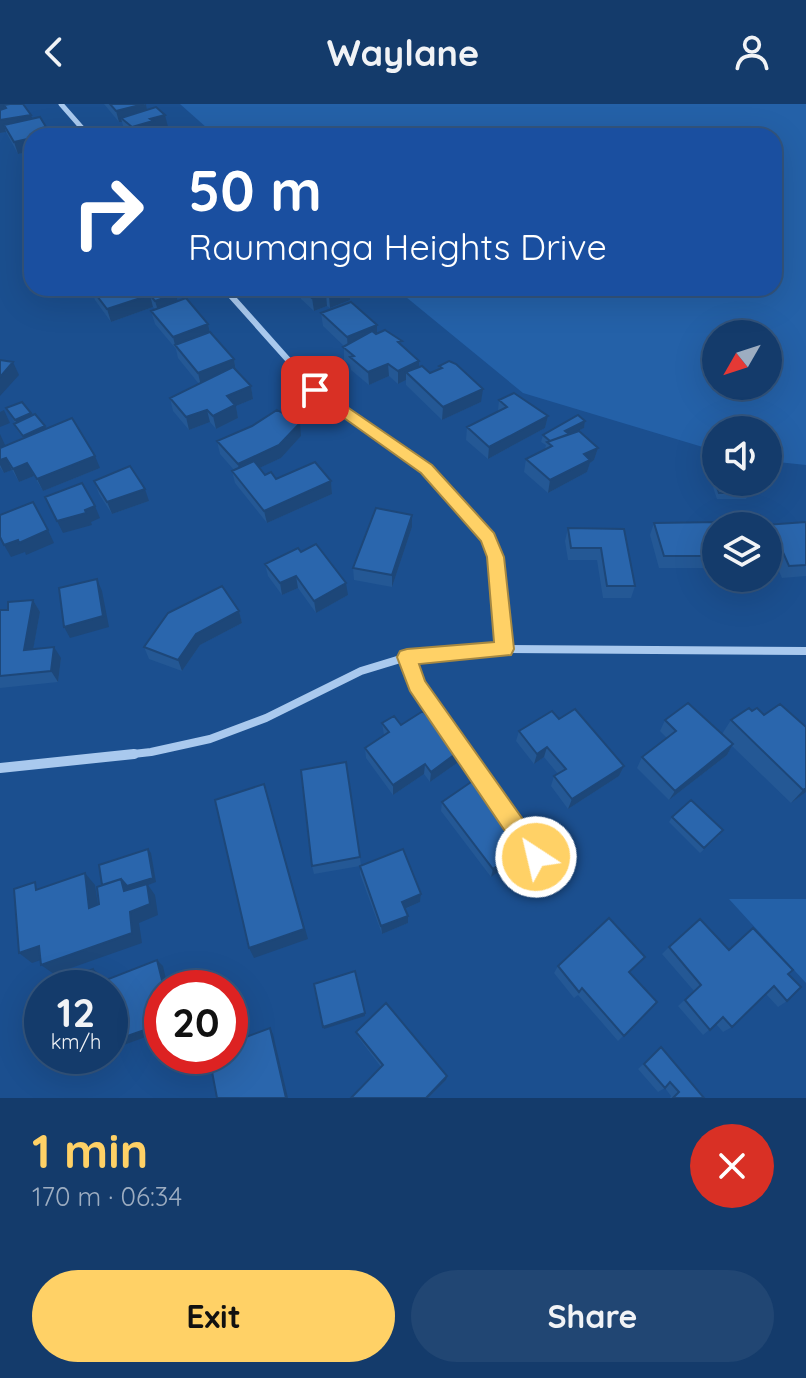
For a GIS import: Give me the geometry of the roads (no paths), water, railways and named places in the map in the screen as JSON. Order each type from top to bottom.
[{"type":"street","points":[[61,104],[82,128]]},
{"type":"street","points":[[231,296],[315,390],[427,469],[488,538],[496,557],[504,649]]},
{"type":"street","points":[[0,768],[151,752],[210,739],[266,718],[361,671],[407,657],[504,649],[806,651]]},
{"type":"lane","points":[[407,657],[417,685],[553,882]]}]
